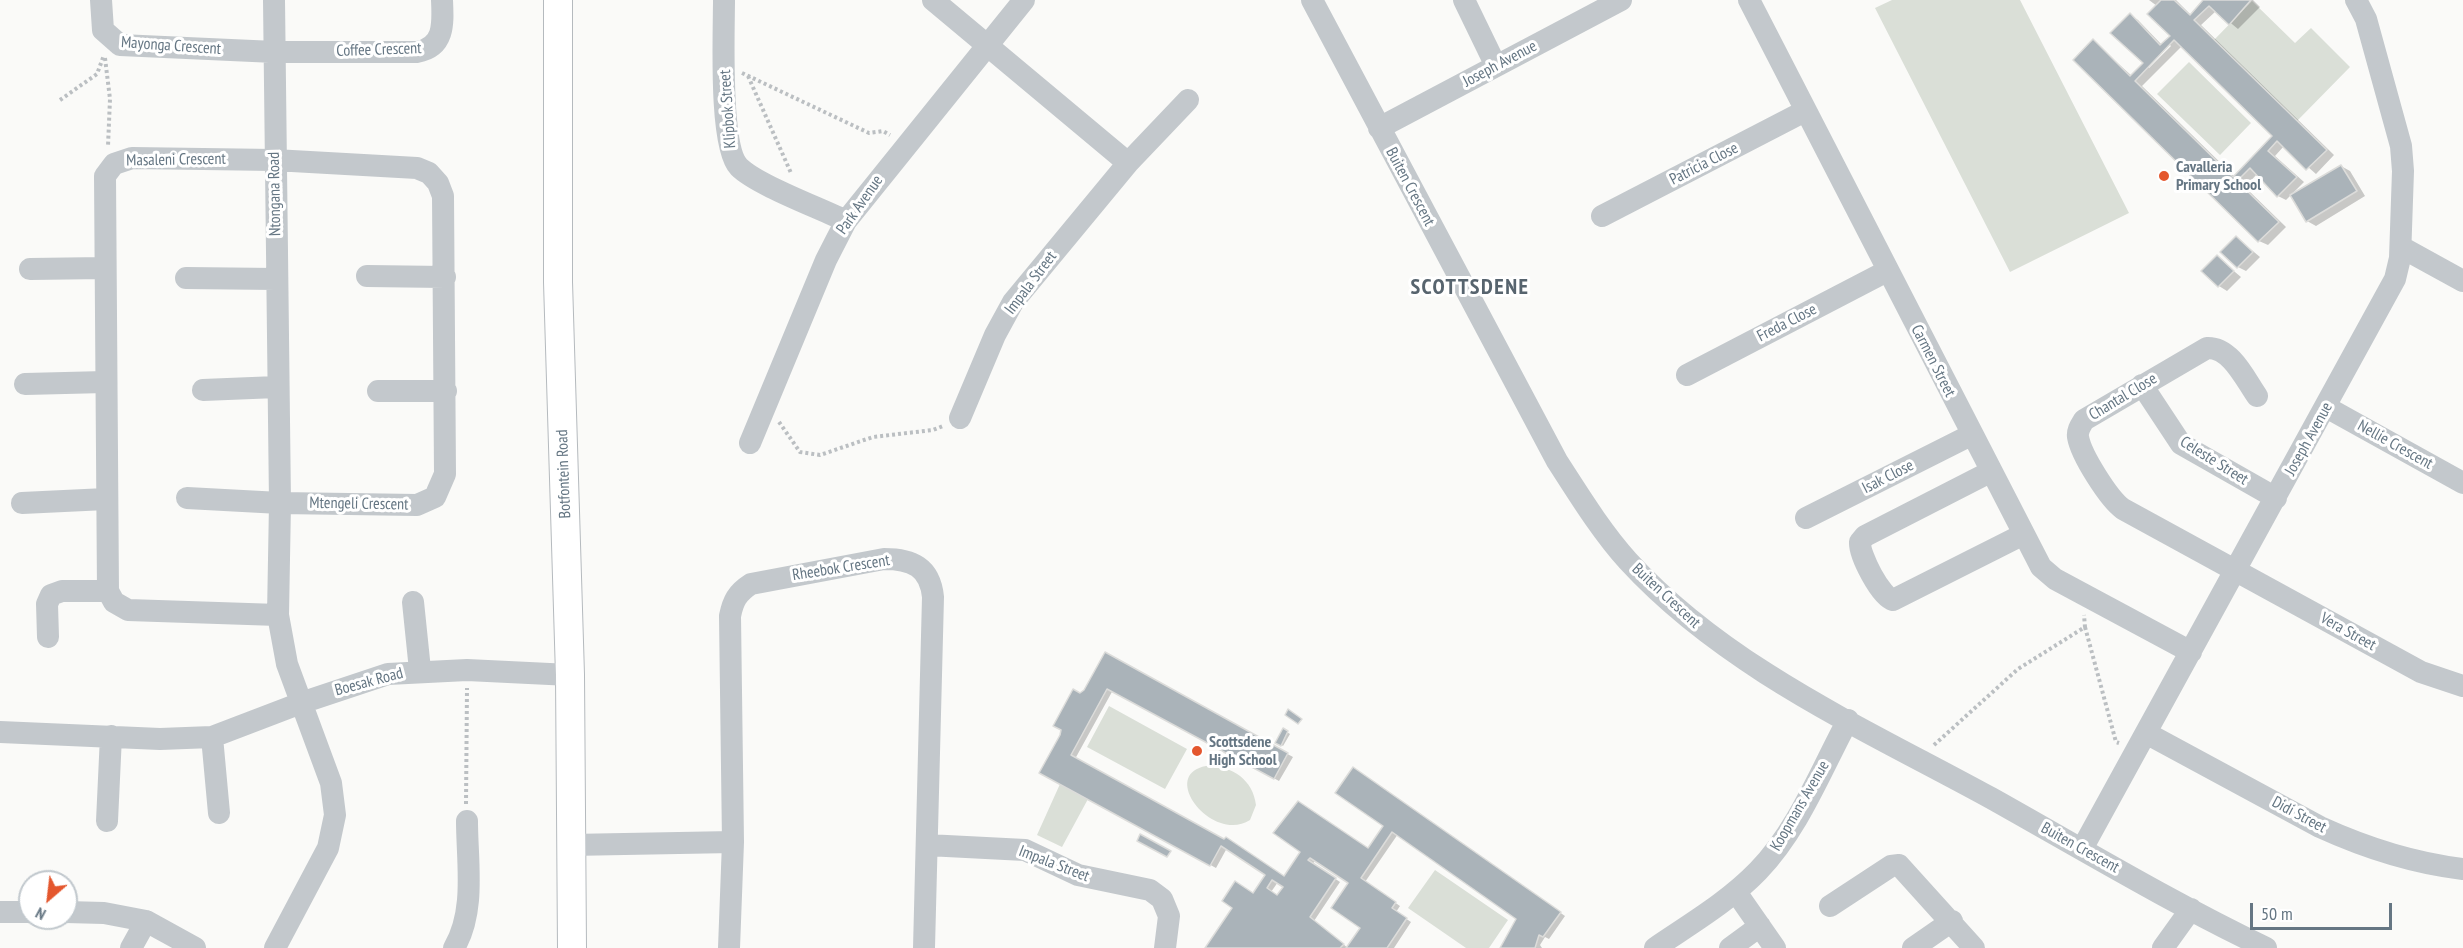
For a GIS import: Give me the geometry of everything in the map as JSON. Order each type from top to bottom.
[{"type":"main road","name":"Botfontein Road","points":[[558,0],[558,282],[570,675],[572,948]]},
{"type":"street","name":"Mayonga Crescent","points":[[101,0],[101,23],[106,45],[275,52]]},
{"type":"street","name":"Ntongana Road","points":[[274,0],[274,160],[280,503],[278,615],[287,664],[331,783],[335,815],[328,848],[274,948]]},
{"type":"street","name":"Coffee Crescent","points":[[275,52],[424,51],[440,36],[442,0]]},
{"type":"street","name":"Klipbok Street","points":[[724,0],[724,64],[731,157],[749,176],[846,221]]},
{"type":"street","points":[[933,0],[1128,163]]},
{"type":"street","name":"Park Avenue","points":[[750,443],[826,260],[846,221],[1024,0]]},
{"type":"street","name":"Buiten Crescent","points":[[1312,0],[1557,461],[1589,511],[1627,560],[1699,627],[1734,654],[1848,720],[2266,948]]},
{"type":"street","points":[[1464,0],[1496,66]]},
{"type":"street","name":"Joseph Avenue","points":[[1379,128],[1621,0]]},
{"type":"street","name":"Carmen Street","points":[[1749,0],[2022,535],[2047,574],[2191,652]]},
{"type":"street","name":"Joseph Avenue","points":[[2082,849],[2391,289],[2398,269],[2401,247],[2403,171],[2401,147],[2366,20],[2356,0]]},
{"type":"street","name":"Impala Street","points":[[960,418],[995,335],[1013,302],[1128,163],[1188,100]]},
{"type":"street","name":"Patricia Close","points":[[1602,216],[1805,111]]},
{"type":"street","name":"Masaleni Crescent","points":[[108,591],[103,183],[114,164],[132,158],[274,160]]},
{"type":"street","name":"Mtengeli Crescent","points":[[274,160],[417,168],[429,173],[438,183],[443,196],[445,277],[445,474],[435,497],[417,505],[280,503]]},
{"type":"street","points":[[2401,247],[2463,281]]},
{"type":"street","points":[[30,269],[104,268]]},
{"type":"street","name":"Freda Close","points":[[1687,375],[1887,271]]},
{"type":"street","points":[[366,276],[445,277]]},
{"type":"street","points":[[186,278],[276,279]]},
{"type":"street","name":"Chantal Close","points":[[2236,571],[2114,502],[2078,439],[2079,427],[2084,420],[2207,348],[2215,348],[2227,355],[2257,396]]},
{"type":"street","points":[[25,384],[105,382]]},
{"type":"street","name":"Celeste Street","points":[[2142,385],[2181,444],[2276,498]]},
{"type":"street","points":[[203,390],[277,387]]},
{"type":"street","points":[[378,391],[446,391]]},
{"type":"street","name":"Nellie Crescent","points":[[2326,407],[2463,483]]},
{"type":"street","name":"Isak Close","points":[[1806,518],[1971,435]]},
{"type":"street","points":[[1990,472],[1865,536],[1860,542],[1860,551],[1882,594],[1893,600],[2022,535]]},
{"type":"street","points":[[187,498],[280,503]]},
{"type":"street","points":[[22,503],[106,499]]},
{"type":"street","name":"Rheebok Crescent","points":[[729,948],[734,842],[729,716],[730,616],[733,600],[740,591],[751,584],[884,560],[903,559],[914,562],[924,571],[932,584],[933,597],[924,948]]},
{"type":"street","name":"Vera Street","points":[[2236,571],[2421,672],[2463,686]]},
{"type":"street","points":[[48,637],[47,604],[51,595],[62,591],[108,591],[114,602],[128,610],[278,615]]},
{"type":"street","points":[[413,602],[420,670]]},
{"type":"street","name":"Boesak Road","points":[[0,732],[160,739],[212,737],[301,703],[388,674],[420,670],[467,670],[570,675]]},
{"type":"street","name":"Koopmans Avenue","points":[[1654,948],[1736,892],[1776,850],[1848,720]]},
{"type":"street","name":"Didi Street","points":[[2146,733],[2320,827],[2350,840],[2412,860],[2463,869]]},
{"type":"street","points":[[107,821],[111,736]]},
{"type":"street","points":[[212,737],[219,813]]},
{"type":"street","points":[[454,948],[462,935],[467,912],[467,821]]},
{"type":"street","points":[[570,845],[734,842]]},
{"type":"street","name":"Impala Street","points":[[927,844],[1025,850],[1078,875],[1150,890],[1162,899],[1169,916],[1165,948]]},
{"type":"street","points":[[1830,906],[1891,866],[1899,865],[1974,948]]},
{"type":"street","points":[[1736,892],[1775,948]]},
{"type":"street","points":[[2163,948],[2191,909]]},
{"type":"street","points":[[0,912],[18,912]]},
{"type":"street","points":[[78,912],[104,913],[146,921],[195,948]]},
{"type":"street","points":[[131,948],[146,921]]},
{"type":"street","points":[[1913,948],[1952,921]]},
{"type":"street","points":[[1730,948],[1760,927]]},
{"type":"path","points":[[60,100],[96,74],[106,45]]},
{"type":"path","points":[[106,45],[110,99],[108,155],[114,164]]},
{"type":"path","points":[[724,64],[869,133],[883,131],[907,144]]},
{"type":"path","points":[[748,75],[802,200]]},
{"type":"path","points":[[764,410],[777,420],[800,452],[820,455],[873,437],[933,430],[960,418]]},
{"type":"path","points":[[2083,619],[2116,742],[2124,746]]},
{"type":"path","points":[[1931,748],[2018,669],[2085,627]]},
{"type":"path","points":[[467,670],[467,821]]},
{"type":"shaded area","points":[[1892,0],[2020,0],[2129,213],[2010,272],[1875,8]]},
{"type":"shaded area","points":[[2252,1],[2295,43],[2311,28],[2350,67],[2297,121],[2214,40]]},
{"type":"shaded area","points":[[2189,62],[2251,123],[2220,155],[2157,94]]},
{"type":"shaded area","points":[[1109,706],[1187,749],[1165,789],[1087,747]]},
{"type":"shaded area","points":[[1206,766],[1232,771],[1245,781],[1254,796],[1256,805],[1250,820],[1236,825],[1221,823],[1207,816],[1196,805],[1189,793],[1187,782],[1193,772]]},
{"type":"shaded area","points":[[1060,784],[1088,799],[1062,847],[1037,835]]},
{"type":"shaded area","points":[[1435,870],[1508,920],[1489,948],[1466,948],[1408,908]]},
{"type":"building","points":[[2161,0],[2174,0],[2190,15],[2203,0],[2251,0],[2229,25],[2209,6],[2194,20],[2327,150],[2306,170],[2277,141],[2268,151],[2297,177],[2277,197],[2250,168],[2237,181],[2279,222],[2258,242],[2073,60],[2093,39],[2130,76],[2143,63],[2110,33],[2130,13],[2160,45],[2170,36],[2147,14]],"holes":[[[2174,40],[2272,136],[2233,177],[2135,81]]]},
{"type":"building","points":[[2341,165],[2357,191],[2306,222],[2290,195]]},
{"type":"building","points":[[2236,236],[2253,252],[2237,268],[2220,252]]},
{"type":"building","points":[[2217,255],[2234,271],[2218,287],[2201,271]]},
{"type":"building","points":[[1105,652],[1288,753],[1274,779],[1107,689],[1071,755],[1224,839],[1226,837],[1284,876],[1300,852],[1273,833],[1298,801],[1368,848],[1383,826],[1335,793],[1353,767],[1561,912],[1543,937],[1539,935],[1535,948],[1500,948],[1516,919],[1392,832],[1361,878],[1396,902],[1392,908],[1407,918],[1387,948],[1346,948],[1360,928],[1331,908],[1348,883],[1310,858],[1308,860],[1336,878],[1310,917],[1344,944],[1340,948],[1205,948],[1232,908],[1222,901],[1235,881],[1253,893],[1265,875],[1221,846],[1210,866],[1039,773],[1060,735],[1061,730],[1053,726],[1073,689],[1080,693],[1084,690]],"holes":[[[1272,880],[1283,887],[1277,895],[1267,888]]]},
{"type":"building","points":[[1288,709],[1302,719],[1298,724],[1285,715]]},
{"type":"building","points":[[1283,728],[1288,731],[1281,746],[1275,743]]},
{"type":"building","points":[[1140,834],[1171,851],[1167,857],[1137,841]]},
{"type":"place","name":"Cavalleria Primary School","points":[[2164,176]]},
{"type":"place","name":"Scottsdene High School","points":[[1197,751]]},
{"type":"district","name":"SCOTTSDENE","points":[[1470,288]]}]
